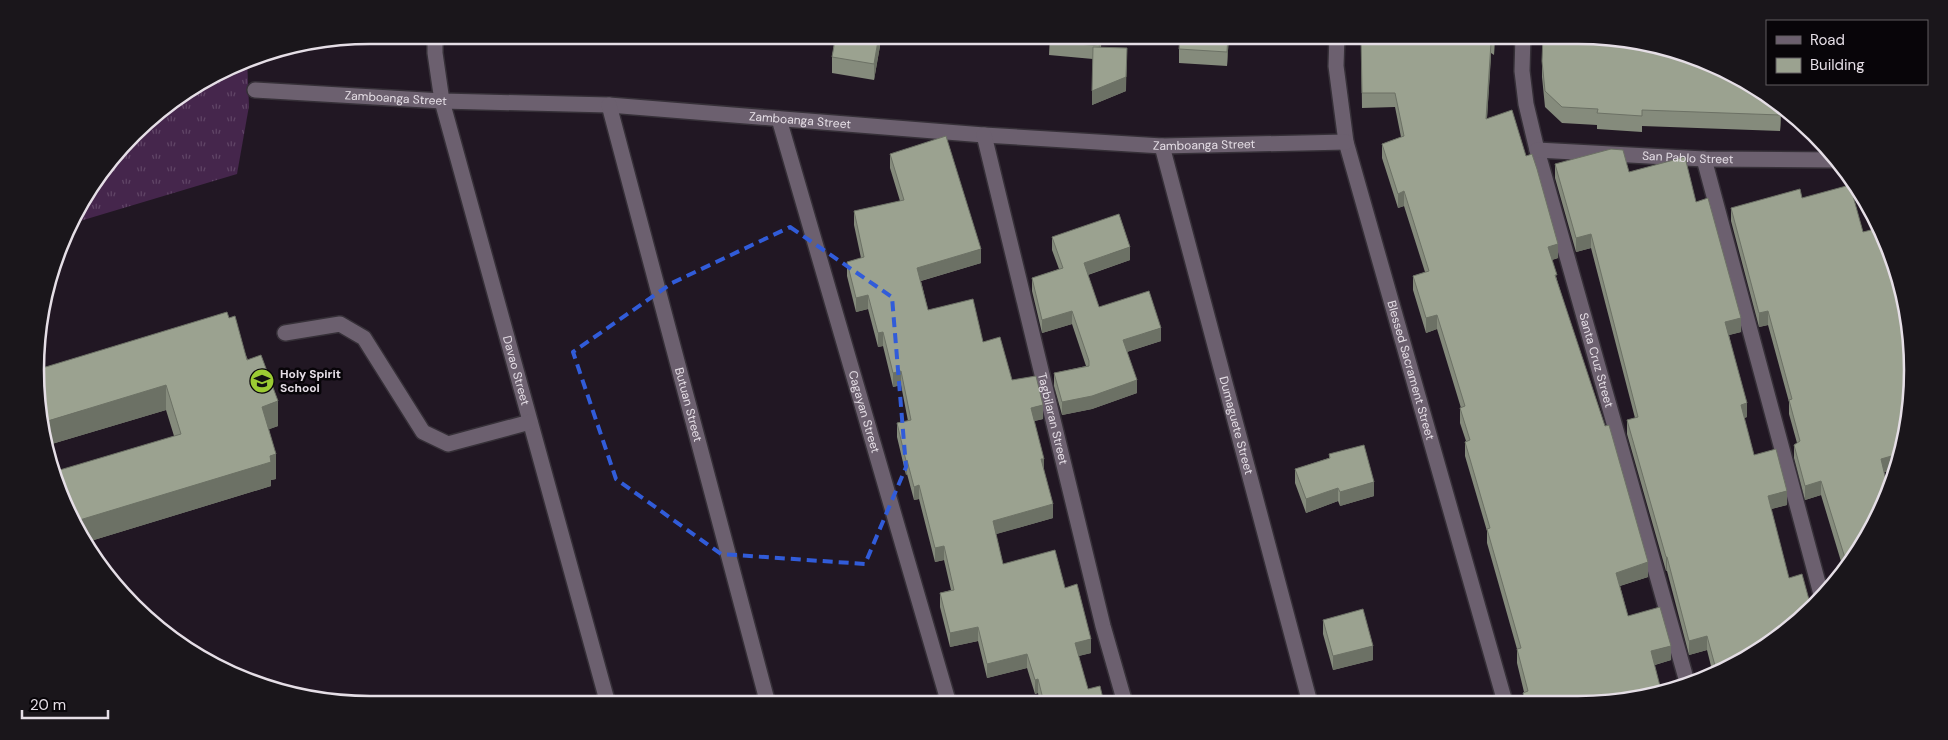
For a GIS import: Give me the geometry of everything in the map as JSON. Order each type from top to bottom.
[{"type":"street","name":"Davao Street","points":[[435,44],[442,101],[606,696]]},
{"type":"street","name":"Blessed Sacrament Street","points":[[1337,44],[1336,66],[1339,103],[1346,142],[1504,696]]},
{"type":"street","name":"Santa Cruz Street","points":[[1523,44],[1522,71],[1526,104],[1686,678]]},
{"type":"street","name":"Zamboanga Street","points":[[255,90],[442,101],[609,105],[984,135],[1162,146],[1346,142]]},
{"type":"street","name":"Butuan Street","points":[[609,105],[766,696]]},
{"type":"street","name":"Cagayan Street","points":[[779,119],[947,696]]},
{"type":"street","name":"Tagbilaran Street","points":[[984,135],[1103,626],[1123,696]]},
{"type":"street","name":"Dumaguete Street","points":[[1162,146],[1308,696]]},
{"type":"street","name":"San Pablo Street","points":[[1538,150],[1704,158],[1827,160]]},
{"type":"street","points":[[1704,158],[1820,589]]},
{"type":"street","points":[[285,333],[340,324],[364,338],[423,432],[448,444],[530,422]]},
{"type":"highlighted area","points":[[790,227],[892,297],[906,467],[865,564],[721,554],[616,479],[573,352],[672,283]]},
{"type":"green space","points":[[247,68],[249,106],[237,174],[80,221],[111,171],[139,139],[171,111],[207,87]]},
{"type":"building","points":[[834,44],[877,44],[874,64],[832,57]]},
{"type":"building","points":[[1079,44],[1099,44],[1099,46]]},
{"type":"building","points":[[1179,44],[1227,44],[1227,52],[1179,49]]},
{"type":"building","points":[[1361,44],[1491,44],[1486,119],[1512,110],[1526,156],[1532,154],[1537,169],[1558,244],[1548,247],[1557,275],[1555,275],[1605,426],[1609,425],[1648,562],[1616,573],[1628,616],[1660,607],[1671,646],[1651,651],[1660,686],[1599,696],[1524,696],[1523,693],[1528,691],[1517,649],[1521,648],[1487,529],[1490,528],[1465,442],[1470,440],[1460,408],[1465,406],[1437,315],[1426,318],[1413,276],[1429,271],[1404,191],[1398,194],[1382,144],[1404,136],[1395,93],[1362,93]]},
{"type":"building","points":[[1543,44],[1599,44],[1642,50],[1683,61],[1722,77],[1741,87],[1780,115],[1642,110],[1642,116],[1597,113],[1598,109],[1562,107],[1545,91],[1542,61]]},
{"type":"building","points":[[1093,47],[1127,48],[1126,77],[1092,91]]},
{"type":"building","points":[[946,136],[981,249],[917,268],[928,310],[973,299],[983,342],[1000,337],[1012,380],[1036,376],[1043,405],[1031,408],[1044,459],[1041,459],[1053,504],[993,521],[1003,564],[1055,550],[1065,588],[1077,584],[1091,639],[1075,643],[1088,689],[1100,686],[1102,696],[1042,696],[1038,679],[1035,680],[1027,654],[987,664],[978,627],[950,633],[940,593],[954,590],[944,546],[935,548],[919,485],[914,487],[897,423],[911,420],[901,371],[893,373],[883,332],[878,333],[868,295],[856,298],[847,262],[864,257],[854,211],[904,200],[890,154]]},
{"type":"building","points":[[1611,149],[1623,150],[1629,172],[1685,157],[1696,202],[1708,198],[1741,318],[1725,322],[1747,403],[1741,405],[1754,455],[1776,449],[1787,491],[1768,496],[1789,578],[1802,574],[1809,601],[1777,629],[1741,653],[1715,666],[1707,636],[1689,641],[1667,557],[1627,420],[1638,417],[1591,234],[1576,238],[1555,164]]},
{"type":"building","points":[[1847,186],[1853,194],[1863,232],[1873,230],[1887,265],[1898,306],[1904,349],[1904,391],[1893,454],[1881,459],[1886,479],[1871,514],[1845,557],[1821,481],[1805,486],[1794,445],[1800,441],[1789,400],[1792,399],[1768,311],[1759,313],[1731,208],[1800,189],[1802,198]]},
{"type":"building","points":[[1119,214],[1130,247],[1084,263],[1099,307],[1149,291],[1161,328],[1123,340],[1137,380],[1092,396],[1062,402],[1054,373],[1089,366],[1089,361],[1072,311],[1042,320],[1032,278],[1063,268],[1052,237]]},
{"type":"building","points":[[227,312],[229,318],[235,316],[247,360],[261,355],[278,401],[262,407],[276,454],[270,456],[271,462],[80,520],[60,470],[181,434],[166,385],[48,421],[44,391],[44,367]]},
{"type":"building","points":[[1364,445],[1374,482],[1340,492],[1338,488],[1306,499],[1295,469],[1330,458],[1329,454]]},
{"type":"building","points":[[1363,609],[1373,646],[1333,656],[1323,620]]},
{"type":"place","name":"Holy Spirit School","points":[[262,381]]}]
